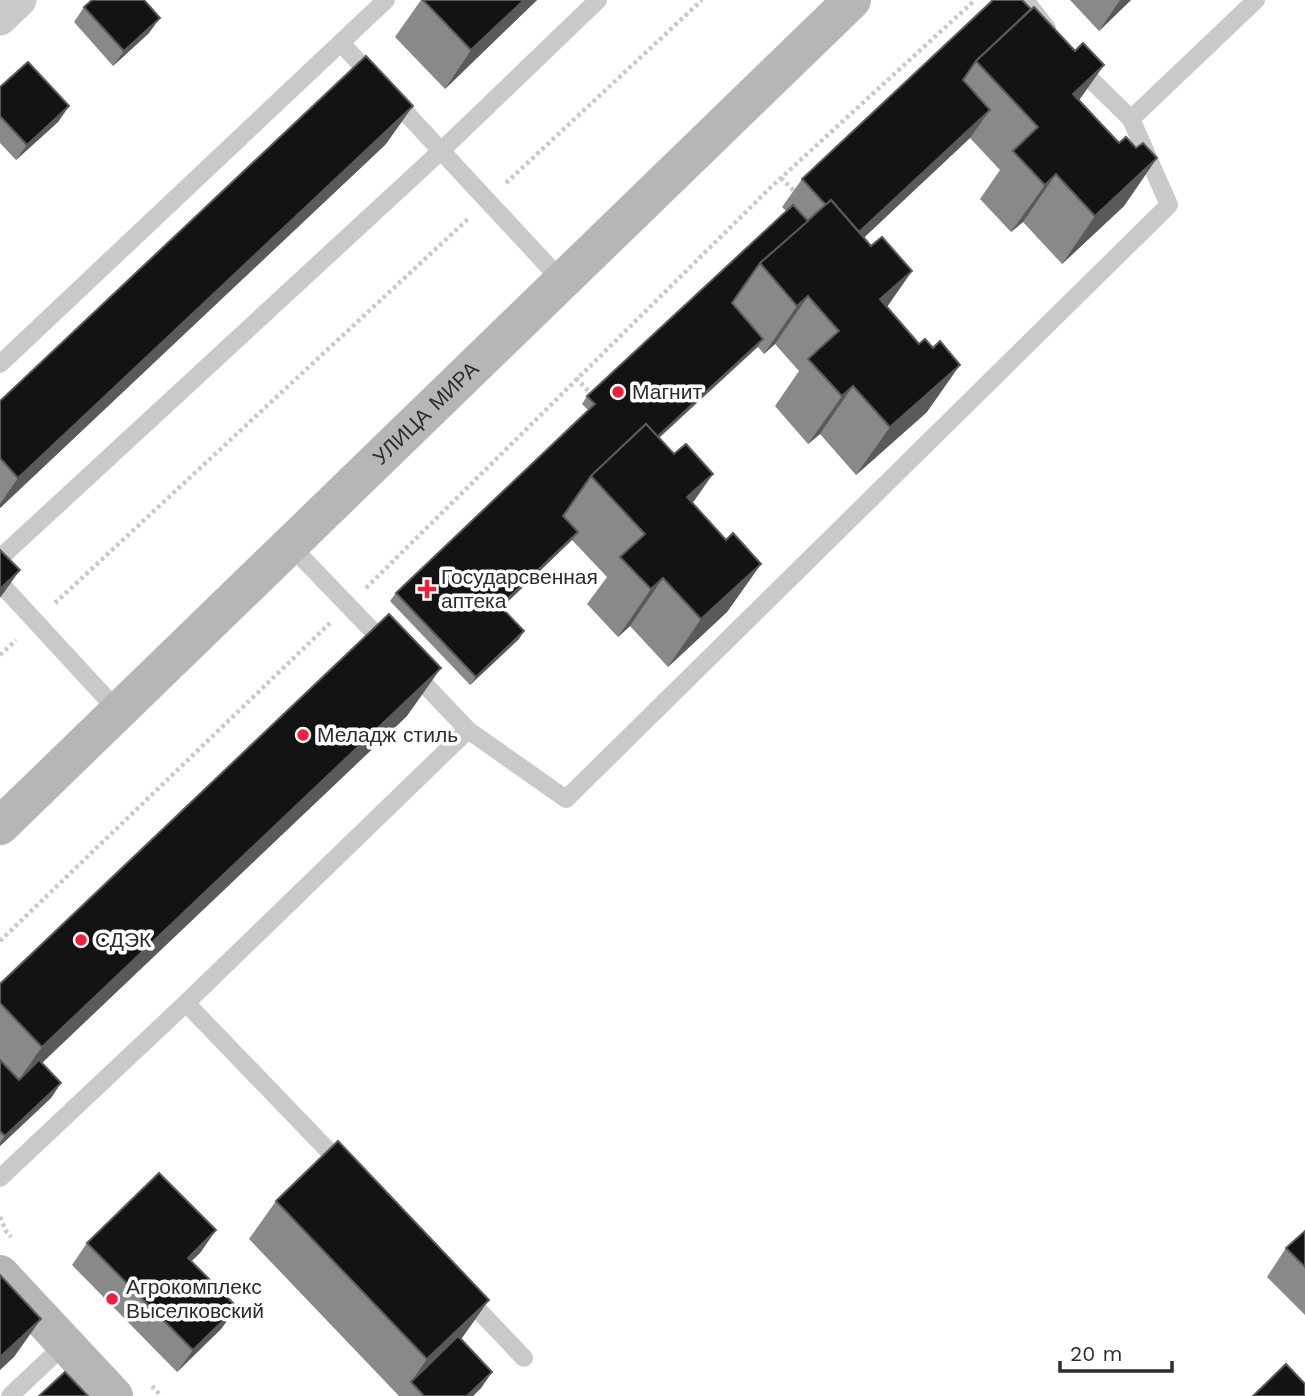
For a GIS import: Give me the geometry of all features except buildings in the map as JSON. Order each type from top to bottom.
[{"type":"main road","name":"УЛИЦА МИРА","points":[[0,825],[852,0]]},
{"type":"main road","points":[[0,1274],[114,1396]]},
{"type":"street","points":[[0,19],[20,0]]},
{"type":"lane","points":[[0,364],[386,0]]},
{"type":"lane","points":[[0,558],[442,150],[598,0]]},
{"type":"lane","points":[[289,544],[468,730],[566,799],[1168,205],[1131,120],[1062,47],[1025,0]]},
{"type":"lane","points":[[1131,120],[1256,0]]},
{"type":"lane","points":[[341,43],[563,282]]},
{"type":"lane","points":[[0,583],[119,712]]},
{"type":"lane","points":[[0,1178],[186,1003],[468,730]]},
{"type":"lane","points":[[186,1003],[352,1175]]},
{"type":"lane","points":[[457,1287],[524,1358]]},
{"type":"lane","points":[[10,1396],[65,1344]]},
{"type":"path","points":[[0,655],[702,0]]},
{"type":"path","points":[[0,941],[349,605],[781,178],[975,0]]},
{"type":"path","points":[[781,178],[794,191]]},
{"type":"path","points":[[576,378],[592,395]]},
{"type":"place","name":"Магнит","points":[[618,392]]},
{"type":"place","name":"Государсвенная аптека","points":[[427,589]]},
{"type":"place","name":"Меладж стиль","points":[[303,735]]},
{"type":"place","name":"СДЭК","points":[[81,940]]},
{"type":"place","name":"Агрокомплекс Выселковский","points":[[112,1299]]}]
